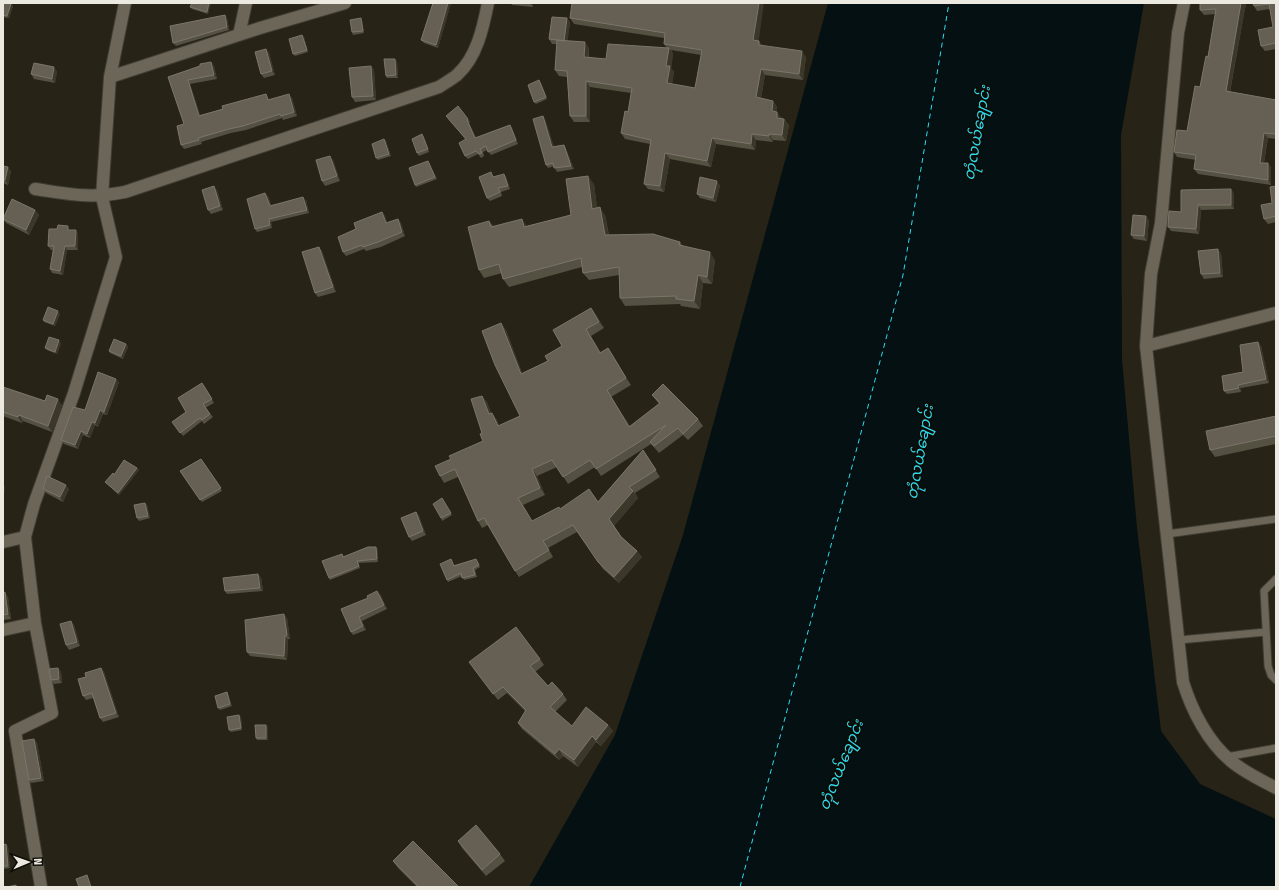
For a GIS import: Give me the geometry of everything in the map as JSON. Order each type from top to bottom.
[{"type":"street","points":[[41,887],[15,731],[52,713],[35,624],[24,537],[34,504],[74,392],[116,257],[102,196],[110,77],[125,3]]},
{"type":"street","points":[[239,35],[246,3]]},
{"type":"street","points":[[110,77],[239,35],[345,3]]},
{"type":"street","points":[[35,189],[86,196],[102,196],[125,192],[439,87],[457,74],[472,55],[484,27],[488,3]]},
{"type":"street","points":[[1184,3],[1178,33],[1161,223],[1150,281],[1146,346],[1183,682],[1189,700],[1213,743],[1236,765],[1276,788]]},
{"type":"street","points":[[1146,346],[1276,313]]},
{"type":"street","points":[[3,542],[24,537]]},
{"type":"street","points":[[3,630],[35,624]]},
{"type":"lane","points":[[1167,534],[1276,519]]},
{"type":"lane","points":[[1276,579],[1264,591],[1268,666],[1271,675],[1276,680]]},
{"type":"lane","points":[[1179,640],[1266,632]]},
{"type":"lane","points":[[1226,757],[1276,748]]},
{"type":"water","name":"တုံလယ်ချောင်း","points":[[828,3],[1144,3],[1121,135],[1122,360],[1137,528],[1161,731],[1200,784],[1276,819],[1276,887],[529,887],[615,735],[683,535]]},
{"type":"building","points":[[3,3],[11,4],[7,16],[3,15]]},
{"type":"building","points":[[192,3],[209,3],[207,12],[190,7]]},
{"type":"building","points":[[433,3],[448,3],[436,45],[421,40]]},
{"type":"building","points":[[572,3],[759,3],[753,40],[759,41],[759,45],[802,51],[799,74],[761,69],[756,97],[773,101],[772,111],[777,112],[777,118],[784,119],[782,135],[769,134],[769,136],[752,134],[751,144],[712,138],[707,161],[665,153],[660,186],[644,184],[651,140],[621,133],[625,111],[628,112],[632,88],[586,81],[586,116],[570,116],[567,71],[555,70],[557,40],[585,42],[584,57],[606,59],[608,44],[669,48],[666,66],[670,66],[667,83],[695,88],[702,50],[664,44],[665,33],[570,18]]},
{"type":"building","points":[[1200,3],[1241,3],[1226,91],[1276,100],[1276,134],[1264,133],[1260,163],[1268,163],[1268,180],[1194,169],[1196,155],[1174,152],[1177,130],[1187,131],[1195,86],[1200,87],[1206,56],[1208,57],[1216,9],[1200,10]]},
{"type":"building","points":[[1253,3],[1276,3],[1276,43],[1261,46],[1258,30],[1273,27],[1269,4],[1254,6]]},
{"type":"building","points":[[225,15],[227,27],[173,43],[170,26]]},
{"type":"building","points":[[552,17],[567,18],[564,41],[549,39]]},
{"type":"building","points":[[361,18],[363,31],[352,32],[350,20]]},
{"type":"building","points":[[302,35],[307,50],[293,54],[289,39]]},
{"type":"building","points":[[266,49],[272,71],[261,74],[255,52]]},
{"type":"building","points":[[384,59],[395,59],[396,75],[386,76]]},
{"type":"building","points":[[211,62],[214,75],[188,80],[199,116],[223,109],[222,106],[266,94],[268,100],[289,94],[294,112],[281,116],[280,114],[198,138],[199,140],[181,145],[177,126],[184,124],[168,77],[200,66],[200,64]]},
{"type":"building","points":[[34,63],[54,67],[52,79],[31,74]]},
{"type":"building","points":[[371,66],[373,96],[352,97],[349,68]]},
{"type":"building","points":[[539,80],[546,97],[534,102],[528,85]]},
{"type":"building","points":[[458,106],[468,119],[467,120],[475,138],[510,125],[516,140],[488,152],[486,146],[480,149],[482,153],[479,154],[476,151],[465,156],[459,143],[466,139],[446,116]]},
{"type":"building","points":[[543,116],[552,147],[564,145],[571,166],[554,168],[553,163],[546,165],[533,119]]},
{"type":"building","points":[[422,134],[428,149],[417,153],[412,139]]},
{"type":"building","points":[[384,139],[389,154],[376,158],[372,144]]},
{"type":"building","points":[[330,156],[337,176],[322,181],[316,160]]},
{"type":"building","points":[[428,161],[435,177],[415,185],[409,168]]},
{"type":"building","points":[[3,166],[8,167],[5,180],[3,180]]},
{"type":"building","points":[[491,172],[493,177],[504,174],[508,186],[498,188],[500,192],[487,198],[479,177]]},
{"type":"building","points":[[588,176],[592,209],[600,207],[605,235],[653,234],[680,242],[679,245],[710,252],[707,277],[698,275],[694,301],[676,299],[676,296],[620,298],[619,267],[583,273],[581,258],[503,279],[499,264],[479,270],[468,227],[489,221],[491,227],[522,219],[524,227],[571,215],[566,179]]},
{"type":"building","points":[[700,177],[717,181],[713,198],[697,194]]},
{"type":"building","points":[[214,186],[220,206],[208,210],[202,190]]},
{"type":"building","points":[[1276,186],[1276,216],[1264,219],[1261,205],[1272,203],[1270,187]]},
{"type":"building","points":[[1231,189],[1231,205],[1198,205],[1196,229],[1168,227],[1169,211],[1181,212],[1181,190]]},
{"type":"building","points":[[265,193],[270,206],[303,197],[307,210],[269,219],[270,225],[255,229],[247,199]]},
{"type":"building","points":[[12,199],[35,210],[26,230],[3,219]]},
{"type":"building","points":[[382,212],[386,223],[398,219],[402,232],[378,242],[363,247],[362,245],[343,252],[338,237],[356,229],[354,223]]},
{"type":"building","points":[[1133,215],[1146,216],[1144,236],[1131,235]]},
{"type":"building","points":[[58,225],[68,226],[68,230],[76,230],[75,246],[65,246],[60,271],[50,269],[54,246],[48,246],[49,229],[57,229]]},
{"type":"building","points":[[319,247],[333,287],[315,293],[302,252]]},
{"type":"building","points":[[1218,249],[1220,273],[1201,274],[1198,251]]},
{"type":"building","points":[[48,307],[58,311],[53,324],[43,320]]},
{"type":"building","points":[[591,308],[599,322],[586,329],[600,353],[608,348],[626,378],[607,390],[629,427],[660,403],[652,395],[663,384],[698,419],[683,434],[678,428],[654,446],[650,442],[666,425],[596,469],[590,460],[563,477],[552,460],[532,469],[540,488],[518,498],[532,521],[559,507],[560,509],[589,489],[598,502],[643,450],[656,470],[629,487],[633,491],[609,519],[621,537],[637,551],[614,577],[598,562],[573,525],[543,541],[549,550],[515,571],[484,518],[478,521],[455,469],[440,476],[435,466],[451,459],[449,456],[483,441],[480,434],[482,433],[471,399],[482,396],[489,414],[492,413],[498,426],[520,416],[495,365],[482,331],[501,323],[521,374],[548,361],[545,356],[562,346],[553,330]]},
{"type":"building","points":[[49,337],[59,340],[55,352],[45,348]]},
{"type":"building","points":[[114,339],[126,344],[121,356],[109,351]]},
{"type":"building","points":[[1258,342],[1266,379],[1238,385],[1239,388],[1224,391],[1222,376],[1243,372],[1240,345]]},
{"type":"building","points":[[98,372],[116,379],[104,412],[100,410],[95,423],[92,422],[87,434],[81,431],[75,445],[61,440],[73,407],[85,410]]},
{"type":"building","points":[[202,383],[212,399],[203,404],[210,414],[202,420],[200,418],[180,433],[172,422],[186,412],[178,398]]},
{"type":"building","points":[[3,387],[45,401],[47,395],[58,399],[48,426],[19,415],[18,417],[3,412]]},
{"type":"building","points":[[1276,416],[1276,436],[1210,450],[1206,431]]},
{"type":"building","points":[[201,459],[221,488],[200,500],[180,471]]},
{"type":"building","points":[[124,460],[137,468],[118,493],[105,482],[113,473],[114,475]]},
{"type":"building","points":[[47,476],[66,485],[60,497],[43,489]]},
{"type":"building","points":[[442,498],[451,513],[441,518],[433,504]]},
{"type":"building","points":[[145,503],[148,516],[137,518],[134,505]]},
{"type":"building","points":[[416,512],[423,531],[409,537],[401,518]]},
{"type":"building","points":[[368,547],[376,547],[377,559],[357,561],[359,566],[329,578],[322,561],[342,554],[343,557]]},
{"type":"building","points":[[451,559],[454,566],[476,559],[479,565],[473,568],[475,575],[462,578],[461,573],[447,580],[440,564]]},
{"type":"building","points":[[258,574],[260,588],[225,591],[223,578]]},
{"type":"building","points":[[377,591],[384,605],[359,617],[363,626],[351,632],[341,609],[368,598],[367,596]]},
{"type":"building","points":[[5,592],[8,614],[3,615],[3,593]]},
{"type":"building","points":[[284,614],[287,635],[285,636],[284,656],[247,652],[245,620]]},
{"type":"building","points":[[71,621],[77,642],[66,645],[60,624]]},
{"type":"building","points":[[516,627],[540,659],[530,666],[548,686],[552,682],[563,694],[550,707],[572,726],[586,707],[608,725],[596,740],[592,736],[574,760],[559,749],[555,754],[518,723],[526,710],[503,687],[493,694],[469,662]]},
{"type":"building","points":[[58,668],[59,679],[51,680],[49,669]]},
{"type":"building","points":[[101,668],[116,713],[100,718],[92,693],[83,696],[78,679],[86,677],[85,673]]},
{"type":"building","points":[[227,692],[230,704],[218,708],[215,696]]},
{"type":"building","points":[[239,715],[241,728],[229,730],[227,717]]},
{"type":"building","points":[[255,725],[266,725],[266,738],[256,738]]},
{"type":"building","points":[[34,739],[41,778],[29,780],[22,741]]},
{"type":"building","points":[[476,825],[500,854],[482,870],[458,841]]},
{"type":"building","points":[[413,841],[459,887],[419,887],[393,861]]},
{"type":"building","points":[[6,844],[8,866],[3,866],[3,845]]},
{"type":"building","points":[[87,875],[91,887],[79,887],[76,879]]},
{"type":"ferry route","points":[[740,887],[903,275],[949,3]]}]
